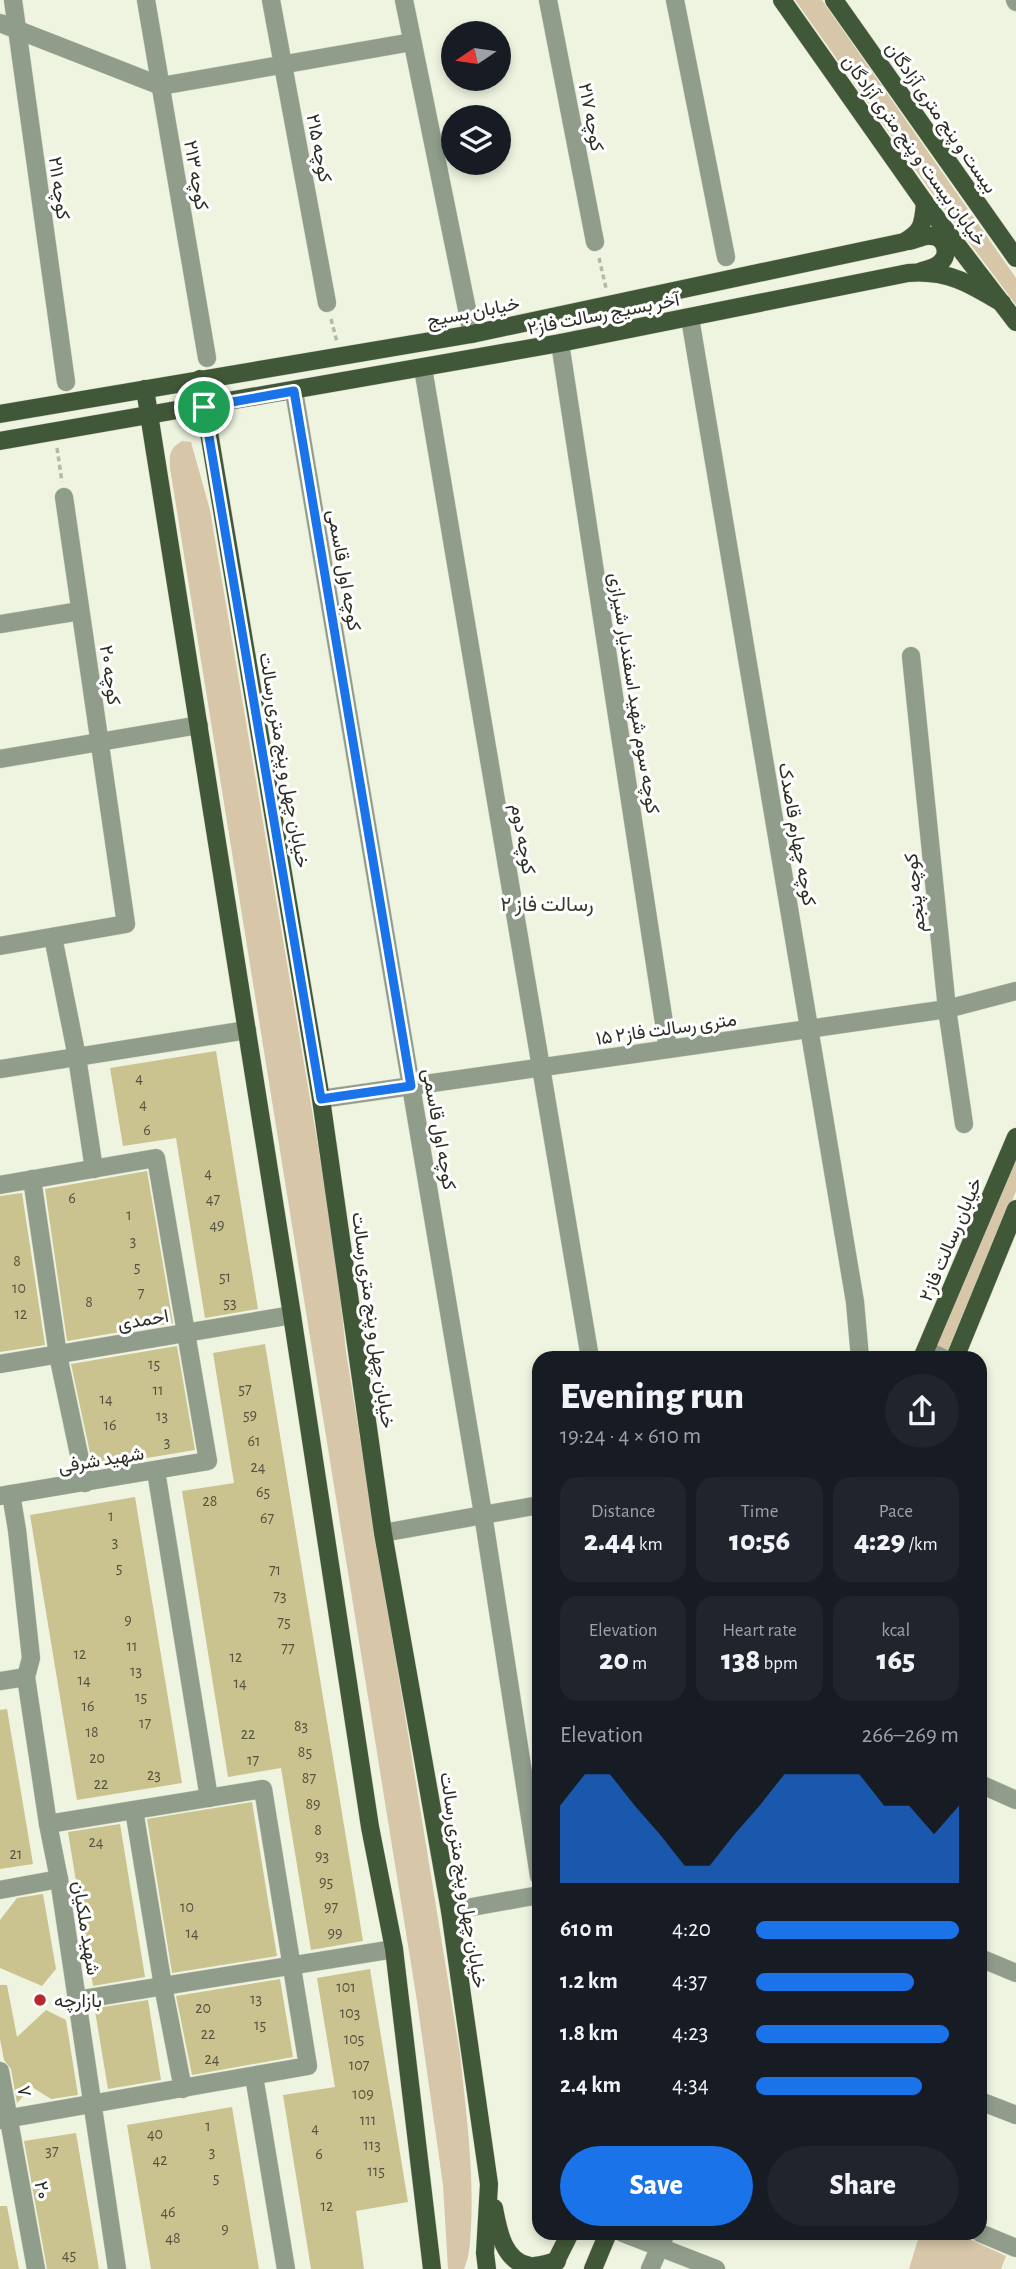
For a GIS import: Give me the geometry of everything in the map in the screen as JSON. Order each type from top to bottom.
[{"type":"main road","name":"خیابان بیست و پنج متری آزادگان","points":[[782,0],[925,203],[1016,322]]},
{"type":"main road","name":"بیست و پنج متری آزادگان","points":[[834,0],[1016,258]]},
{"type":"main road","points":[[904,242],[917,235],[923,223],[925,203]]},
{"type":"main road","name":"خیابان بسیج","points":[[0,414],[472,334],[932,236],[941,239],[946,247],[946,256],[940,264],[922,271]]},
{"type":"main road","name":"آخر بسیج رسالت فاز۲","points":[[204,407],[560,343],[922,271],[966,281],[1002,303]]},
{"type":"main road","name":"خیابان چهل و پنج متری رسالت","points":[[200,379],[321,1099],[383,1533],[450,1911],[489,2184],[484,2264]]},
{"type":"main road","points":[[145,389],[370,1827],[394,1949],[433,2267]]},
{"type":"main road","points":[[0,442],[204,407]]},
{"type":"main road","name":"خیابان رسالت فاز۲","points":[[925,1351],[1016,1137]]},
{"type":"main road","points":[[958,1351],[1016,1209]]},
{"type":"main road","points":[[489,2184],[500,2237],[517,2262],[532,2267],[554,2265],[566,2240]]},
{"type":"main road","points":[[593,2269],[605,2240]]},
{"type":"street","name":"کوچه ۲۱۱","points":[[13,0],[8,25],[66,382]]},
{"type":"street","name":"کوچه ۲۱۳","points":[[146,0],[207,358]]},
{"type":"street","name":"کوچه ۲۱۵","points":[[271,0],[327,303]]},
{"type":"street","points":[[404,0],[472,334]]},
{"type":"street","name":"کوچه ۲۱۷","points":[[548,0],[595,242]]},
{"type":"street","points":[[675,0],[726,257]]},
{"type":"street","points":[[8,25],[161,86],[412,42]]},
{"type":"street","name":"کوچه چهارم قاصدک","points":[[690,318],[855,1302],[859,1351]]},
{"type":"street","name":"کوچه سوم شهید اسفندیار شیرازی","points":[[560,343],[668,1049]]},
{"type":"street","name":"کوچه دوم","points":[[423,368],[589,1351]]},
{"type":"street","name":"کوچه اول قاسمی","points":[[294,391],[483,1514],[532,1830]]},
{"type":"street","name":"۲۰ کوچه","points":[[53,937],[126,924],[64,497]]},
{"type":"street","points":[[0,624],[80,611]]},
{"type":"street","name":"کوچه پنجم","points":[[911,656],[947,1009],[964,1124]]},
{"type":"street","points":[[0,759],[199,725]]},
{"type":"street","points":[[0,946],[53,937],[77,1057],[94,1169]]},
{"type":"street","name":"۱۵ متری رسالت فاز۲","points":[[321,1099],[947,1009],[1016,991]]},
{"type":"street","points":[[0,1069],[247,1030]]},
{"type":"street","points":[[0,1185],[156,1158],[186,1333]]},
{"type":"street","points":[[33,1180],[58,1355],[85,1483]]},
{"type":"street","name":"احمدی","points":[[0,1364],[292,1315]]},
{"type":"street","name":"شهید شرفی","points":[[6,1495],[208,1461],[186,1333]]},
{"type":"street","points":[[156,1471],[209,1798]]},
{"type":"street","name":"شهید ملکیان","points":[[6,1495],[24,1588],[31,1658],[26,1676],[78,2000],[117,2269]]},
{"type":"street","points":[[383,1533],[532,1506]]},
{"type":"street","points":[[0,1682],[26,1676]]},
{"type":"street","points":[[987,1787],[1016,1800]]},
{"type":"street","points":[[4,2120],[308,2066],[263,1789],[48,1824]]},
{"type":"street","points":[[134,1810],[183,2089]]},
{"type":"street","points":[[0,1890],[59,1879]]},
{"type":"street","points":[[450,1911],[532,1896]]},
{"type":"street","points":[[78,2000],[394,1949]]},
{"type":"street","points":[[987,1961],[1016,1973]]},
{"type":"street","name":"۷","points":[[0,2071],[4,2120]]},
{"type":"street","points":[[254,2076],[286,2269]]},
{"type":"street","points":[[987,2104],[1016,2115]]},
{"type":"street","name":"۲۰","points":[[4,2120],[36,2269]]},
{"type":"street","points":[[987,2236],[1016,2248]]},
{"type":"street","points":[[650,2269],[663,2240],[716,2269]]},
{"type":"path","points":[[595,242],[610,305]]},
{"type":"path","points":[[327,303],[340,356]]},
{"type":"path","points":[[55,432],[64,497]]},
{"type":"shaded area","points":[[795,0],[822,0],[1016,278],[1016,305],[927,186]]},
{"type":"shaded area","points":[[182,441],[191,442],[210,510],[335,1246],[346,1352],[460,2054],[469,2140],[472,2205],[470,2243],[464,2269],[448,2269],[443,2185],[417,2001],[170,468],[171,452]]},
{"type":"shaded area","points":[[1016,1151],[1016,1191],[952,1351],[933,1351]]},
{"type":"shaded area","points":[[918,2240],[971,2240],[1006,2256],[1001,2269],[909,2269]]},
{"type":"building","points":[[216,1051],[258,1309],[205,1318],[176,1138],[123,1146],[110,1068]]},
{"type":"building","points":[[147,1171],[173,1323],[67,1341],[45,1189]]},
{"type":"building","points":[[22,1193],[45,1345],[0,1352],[0,1196]]},
{"type":"building","points":[[265,1344],[363,1941],[311,1950],[281,1768],[228,1777],[182,1491],[234,1483],[213,1353]]},
{"type":"building","points":[[177,1346],[195,1450],[93,1467],[71,1364]]},
{"type":"building","points":[[135,1497],[182,1783],[77,1800],[30,1515]]},
{"type":"building","points":[[7,1709],[33,1864],[0,1869],[0,1710]]},
{"type":"building","points":[[252,1802],[277,1956],[172,1973],[147,1819]]},
{"type":"building","points":[[120,1824],[145,1977],[93,1986],[68,1832]]},
{"type":"building","points":[[43,1894],[56,1969],[42,1986],[0,1968],[0,1920],[17,1898]]},
{"type":"building","points":[[370,1969],[408,2202],[356,2211],[364,2269],[311,2269],[283,2095],[335,2087],[317,1978]]},
{"type":"building","points":[[280,1979],[293,2057],[192,2075],[176,1996]]},
{"type":"building","points":[[0,1985],[7,1985],[17,2037],[46,2010],[66,2020],[78,2095],[51,2099],[32,2087],[17,2103],[11,2069],[4,2060],[0,2039]]},
{"type":"building","points":[[148,2000],[161,2080],[108,2089],[95,2011],[97,2008]]},
{"type":"building","points":[[232,2107],[259,2269],[151,2269],[127,2125]]},
{"type":"building","points":[[76,2133],[99,2269],[47,2269],[24,2141]]},
{"type":"building","points":[[0,2206],[7,2206],[19,2269],[0,2269]]},
{"type":"place","name":"بازارچه","points":[[40,2000]]},
{"type":"district","name":"رسالت فاز ۲","points":[[547,904]]},
{"type":"route","points":[[294,391],[411,1086],[321,1099],[204,407],[294,391]]}]
